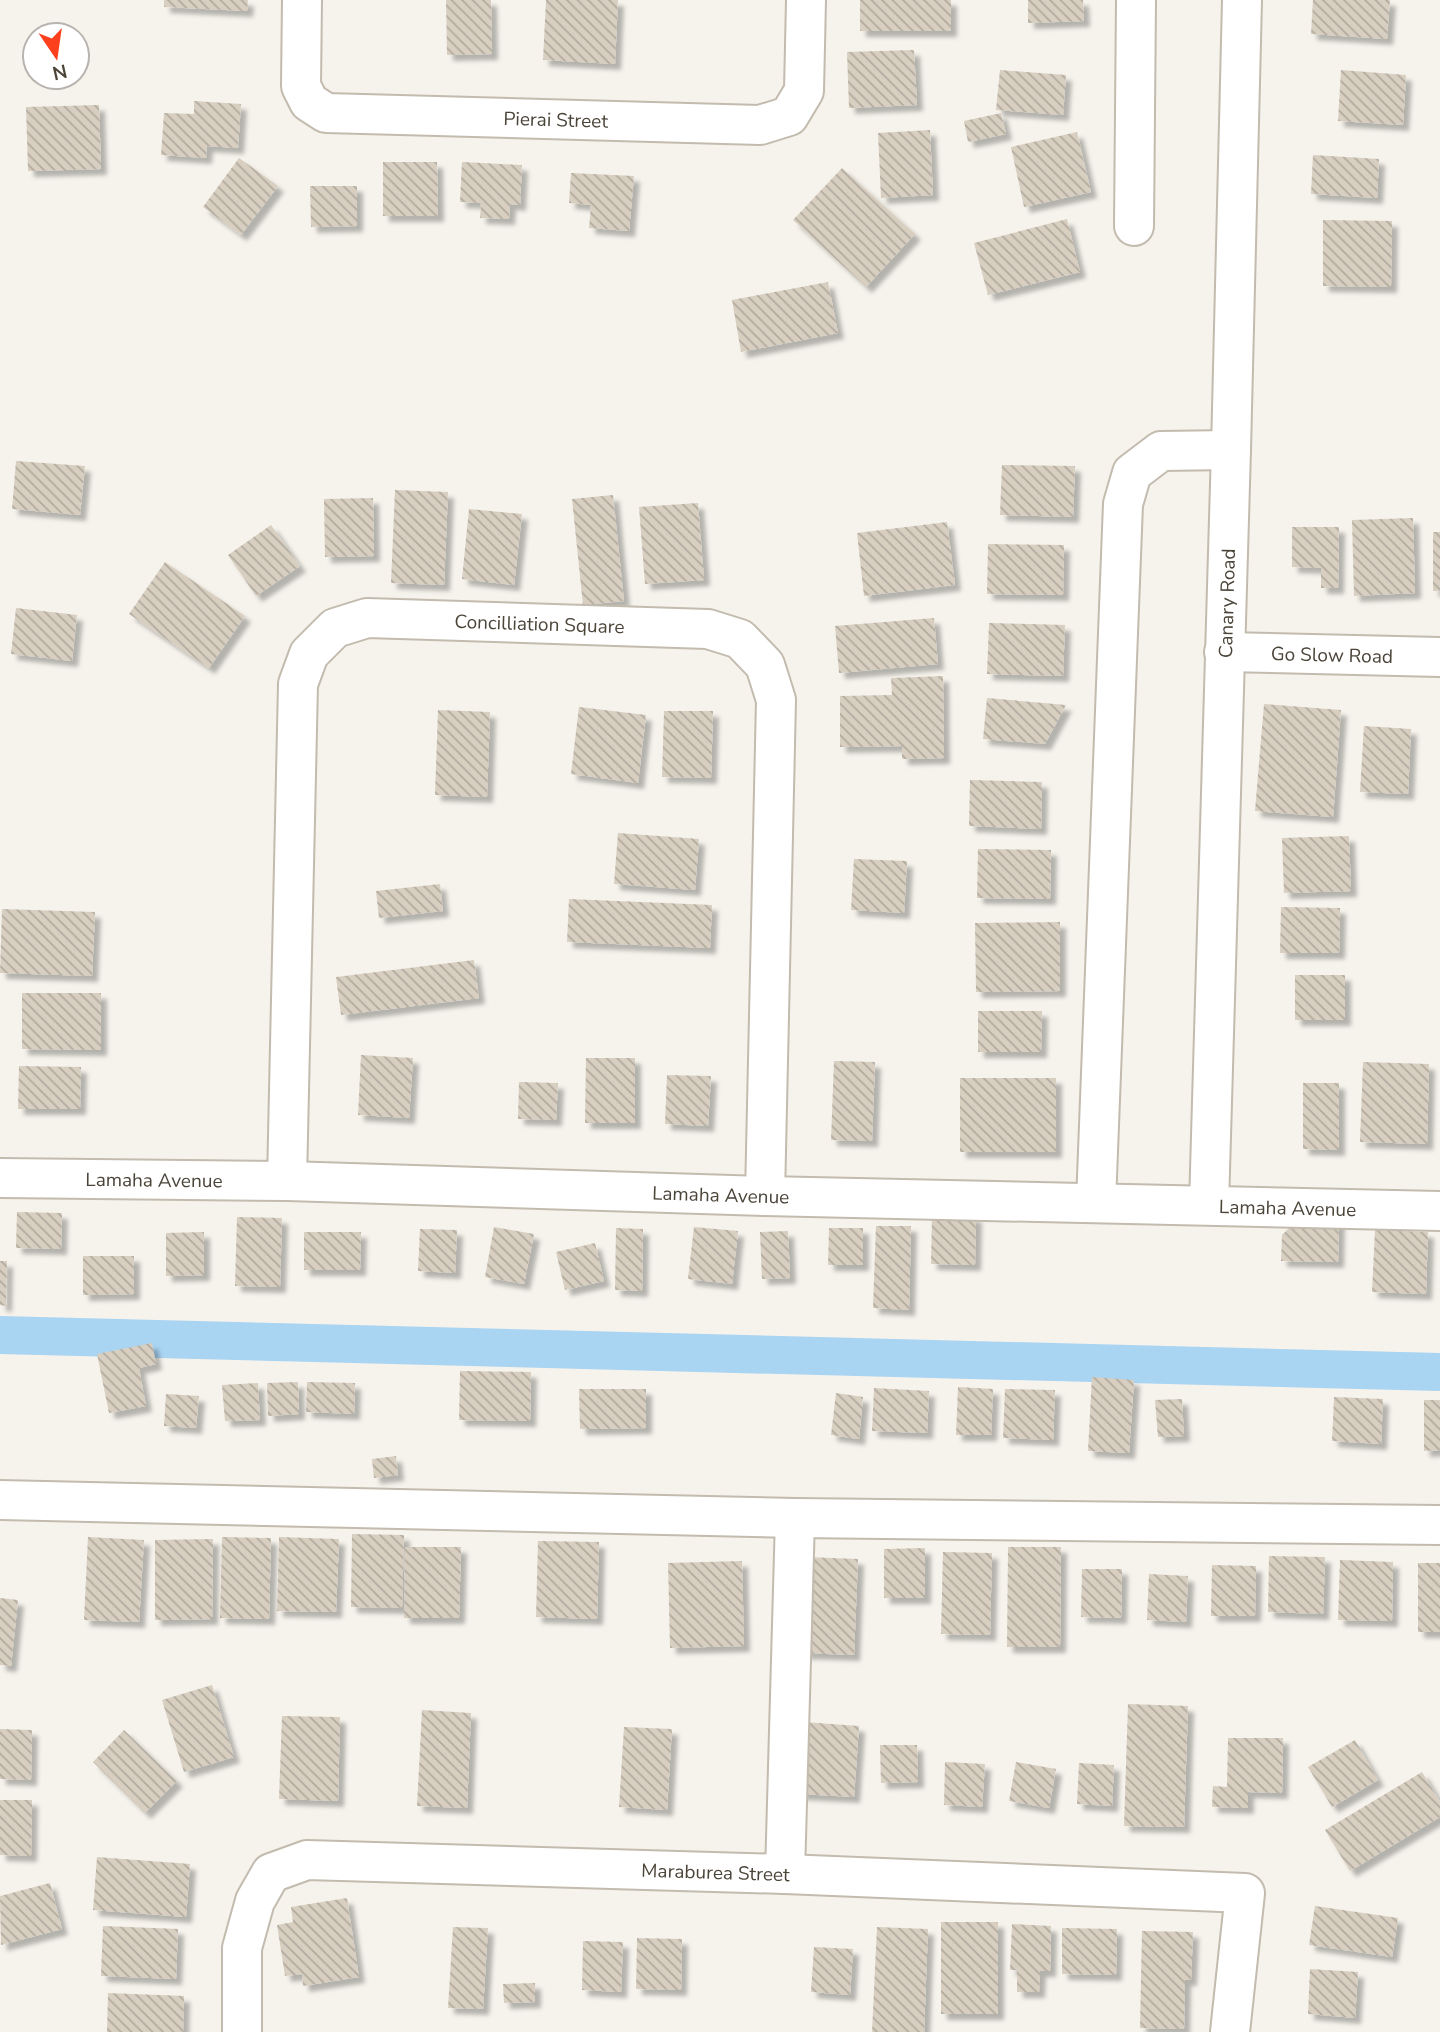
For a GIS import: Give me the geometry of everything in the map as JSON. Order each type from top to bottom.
[{"type":"street","name":"Pierai Street","points":[[302,0],[300,86],[309,103],[326,113],[760,125],[789,116],[804,91],[806,0]]},
{"type":"street","points":[[1134,226],[1136,0]]},
{"type":"street","name":"Canary Road","points":[[1209,1205],[1242,0]]},
{"type":"street","points":[[1096,1203],[1123,504],[1132,473],[1161,451],[1231,450]]},
{"type":"street","name":"Concilliation Square","points":[[287,1181],[298,684],[309,654],[335,628],[367,618],[380,618],[708,629],[740,639],[765,665],[776,700],[765,1196]]},
{"type":"street","name":"Go Slow Road","points":[[1224,652],[1440,657]]},
{"type":"street","name":"Lamaha Avenue","points":[[0,1178],[287,1181],[765,1196],[1440,1211]]},
{"type":"street","points":[[0,1500],[795,1518],[1440,1525]]},
{"type":"street","points":[[785,1874],[795,1518]]},
{"type":"street","name":"Maraburea Street","points":[[242,2032],[242,1948],[255,1901],[271,1873],[307,1860],[785,1874],[1245,1893],[1230,2032]]},
{"type":"building","points":[[164,0],[248,0],[247,11],[164,7]]},
{"type":"building","points":[[446,0],[491,0],[492,54],[447,55]]},
{"type":"building","points":[[546,0],[618,0],[615,64],[543,60]]},
{"type":"building","points":[[860,0],[951,0],[951,31],[860,31]]},
{"type":"building","points":[[1028,0],[1083,0],[1084,21],[1028,23]]},
{"type":"building","points":[[1313,0],[1390,0],[1387,39],[1311,34]]},
{"type":"building","points":[[914,50],[917,105],[849,108],[847,52]]},
{"type":"building","points":[[1000,70],[1066,75],[1063,115],[996,110]]},
{"type":"building","points":[[1341,70],[1406,75],[1403,125],[1338,121]]},
{"type":"building","points":[[194,101],[241,104],[238,148],[207,146],[206,158],[161,155],[164,113],[194,114]]},
{"type":"building","points":[[99,105],[101,169],[28,171],[26,107]]},
{"type":"building","points":[[1001,113],[1006,134],[968,142],[964,121]]},
{"type":"building","points":[[930,130],[933,195],[881,198],[878,133]]},
{"type":"building","points":[[1077,132],[1091,192],[1024,207],[1011,147]]},
{"type":"building","points":[[1313,155],[1379,159],[1377,198],[1311,194]]},
{"type":"building","points":[[239,158],[278,186],[241,235],[203,207]]},
{"type":"building","points":[[383,162],[437,162],[438,216],[383,216]]},
{"type":"building","points":[[462,162],[522,165],[520,205],[510,204],[509,219],[480,218],[481,203],[460,202]]},
{"type":"building","points":[[842,168],[915,234],[866,287],[793,220]]},
{"type":"building","points":[[571,173],[634,176],[629,231],[589,228],[591,205],[569,203]]},
{"type":"building","points":[[310,186],[357,186],[357,226],[311,227]]},
{"type":"building","points":[[1067,219],[1080,272],[988,295],[974,243]]},
{"type":"building","points":[[1323,220],[1392,221],[1391,287],[1323,286]]},
{"type":"building","points":[[828,282],[838,333],[741,352],[732,300]]},
{"type":"building","points":[[16,461],[85,466],[80,515],[12,509]]},
{"type":"building","points":[[1002,465],[1075,466],[1073,517],[1000,515]]},
{"type":"building","points":[[395,490],[448,492],[444,585],[391,583]]},
{"type":"building","points":[[613,495],[624,601],[583,605],[572,499]]},
{"type":"building","points":[[373,498],[374,556],[325,557],[324,499]]},
{"type":"building","points":[[698,503],[704,580],[645,584],[639,507]]},
{"type":"building","points":[[469,509],[522,514],[514,585],[462,579]]},
{"type":"building","points":[[1413,518],[1415,593],[1354,596],[1352,520]]},
{"type":"building","points":[[947,522],[955,585],[864,596],[857,533]]},
{"type":"building","points":[[271,525],[300,566],[256,596],[228,555]]},
{"type":"building","points":[[1292,527],[1339,527],[1338,588],[1321,588],[1321,568],[1292,567]]},
{"type":"building","points":[[1433,532],[1440,532],[1440,591],[1433,591]]},
{"type":"building","points":[[988,544],[1064,545],[1063,595],[987,594]]},
{"type":"building","points":[[165,562],[245,616],[209,668],[129,614]]},
{"type":"building","points":[[16,608],[77,615],[72,661],[11,654]]},
{"type":"building","points":[[934,618],[938,664],[839,673],[835,626]]},
{"type":"building","points":[[989,623],[1065,625],[1063,676],[987,674]]},
{"type":"building","points":[[943,676],[944,758],[902,759],[902,746],[840,747],[840,696],[892,695],[891,678]]},
{"type":"building","points":[[987,698],[1066,705],[1045,744],[983,739]]},
{"type":"building","points":[[1264,704],[1341,710],[1333,817],[1255,811]]},
{"type":"building","points":[[579,707],[646,715],[638,783],[571,774]]},
{"type":"building","points":[[438,710],[490,712],[487,797],[435,795]]},
{"type":"building","points":[[664,711],[713,711],[711,778],[662,777]]},
{"type":"building","points":[[1364,726],[1411,729],[1408,794],[1360,792]]},
{"type":"building","points":[[970,780],[1042,782],[1041,829],[969,826]]},
{"type":"building","points":[[618,833],[699,839],[695,890],[614,884]]},
{"type":"building","points":[[1349,836],[1351,891],[1284,893],[1282,838]]},
{"type":"building","points":[[978,849],[1051,850],[1050,899],[977,898]]},
{"type":"building","points":[[854,859],[907,861],[904,913],[851,910]]},
{"type":"building","points":[[440,884],[443,911],[379,918],[376,891]]},
{"type":"building","points":[[569,899],[712,905],[710,948],[567,942]]},
{"type":"building","points":[[1281,907],[1340,908],[1339,953],[1280,953]]},
{"type":"building","points":[[2,909],[95,912],[92,976],[0,973]]},
{"type":"building","points":[[1060,922],[1060,991],[976,992],[975,923]]},
{"type":"building","points":[[474,960],[479,998],[341,1015],[336,977]]},
{"type":"building","points":[[1295,975],[1345,975],[1345,1020],[1295,1020]]},
{"type":"building","points":[[22,993],[101,993],[101,1050],[22,1049]]},
{"type":"building","points":[[978,1011],[1042,1011],[1041,1052],[978,1052]]},
{"type":"building","points":[[361,1055],[413,1058],[409,1118],[358,1115]]},
{"type":"building","points":[[586,1058],[635,1058],[635,1123],[585,1123]]},
{"type":"building","points":[[834,1061],[875,1062],[872,1141],[831,1140]]},
{"type":"building","points":[[1363,1062],[1429,1064],[1427,1144],[1360,1142]]},
{"type":"building","points":[[19,1066],[81,1067],[80,1109],[18,1109]]},
{"type":"building","points":[[667,1075],[711,1076],[708,1126],[665,1124]]},
{"type":"building","points":[[960,1078],[1056,1078],[1056,1152],[960,1152]]},
{"type":"building","points":[[519,1082],[558,1083],[556,1120],[518,1119]]},
{"type":"building","points":[[1303,1083],[1339,1083],[1339,1150],[1303,1149]]},
{"type":"building","points":[[17,1212],[62,1213],[61,1249],[16,1248]]},
{"type":"building","points":[[1289,1214],[1339,1215],[1338,1262],[1281,1261],[1282,1235],[1288,1229]]},
{"type":"building","points":[[932,1215],[976,1216],[975,1265],[931,1264]]},
{"type":"building","points":[[237,1217],[282,1218],[280,1287],[235,1286]]},
{"type":"building","points":[[876,1226],[911,1226],[909,1310],[873,1308]]},
{"type":"building","points":[[494,1227],[534,1234],[524,1284],[485,1277]]},
{"type":"building","points":[[694,1227],[738,1231],[732,1284],[688,1279]]},
{"type":"building","points":[[616,1228],[643,1229],[642,1291],[615,1290]]},
{"type":"building","points":[[829,1228],[863,1228],[863,1265],[828,1265]]},
{"type":"building","points":[[420,1229],[457,1230],[455,1273],[418,1271]]},
{"type":"building","points":[[1375,1230],[1428,1232],[1426,1294],[1372,1292]]},
{"type":"building","points":[[788,1231],[790,1278],[762,1279],[760,1232]]},
{"type":"building","points":[[204,1232],[204,1275],[166,1276],[166,1233]]},
{"type":"building","points":[[304,1232],[361,1232],[360,1270],[304,1270]]},
{"type":"building","points":[[595,1243],[604,1281],[565,1290],[556,1252]]},
{"type":"building","points":[[83,1256],[134,1256],[134,1294],[83,1295]]},
{"type":"building","points":[[0,1261],[7,1261],[6,1306],[0,1305]]},
{"type":"building","points":[[152,1343],[156,1364],[139,1368],[146,1406],[109,1413],[97,1354]]},
{"type":"building","points":[[460,1371],[531,1372],[530,1421],[459,1420]]},
{"type":"building","points":[[1092,1377],[1134,1380],[1129,1453],[1088,1451]]},
{"type":"building","points":[[298,1382],[299,1414],[268,1416],[267,1383]]},
{"type":"building","points":[[307,1382],[355,1383],[354,1414],[306,1412]]},
{"type":"building","points":[[258,1383],[260,1420],[225,1421],[222,1385]]},
{"type":"building","points":[[958,1387],[993,1389],[991,1435],[956,1435]]},
{"type":"building","points":[[874,1388],[929,1391],[927,1433],[872,1431]]},
{"type":"building","points":[[579,1389],[646,1389],[646,1428],[580,1429]]},
{"type":"building","points":[[1005,1389],[1055,1390],[1053,1440],[1003,1438]]},
{"type":"building","points":[[836,1393],[863,1397],[859,1439],[831,1435]]},
{"type":"building","points":[[166,1394],[199,1396],[196,1428],[164,1426]]},
{"type":"building","points":[[1334,1397],[1383,1399],[1381,1444],[1332,1441]]},
{"type":"building","points":[[1182,1399],[1184,1436],[1158,1437],[1155,1400]]},
{"type":"building","points":[[1424,1400],[1440,1400],[1440,1450],[1424,1451]]},
{"type":"building","points":[[396,1456],[398,1475],[374,1478],[372,1459]]},
{"type":"building","points":[[352,1534],[404,1535],[402,1608],[351,1607]]},
{"type":"building","points":[[88,1537],[144,1540],[139,1622],[84,1620]]},
{"type":"building","points":[[222,1537],[271,1538],[269,1619],[220,1618]]},
{"type":"building","points":[[279,1537],[339,1539],[336,1612],[277,1611]]},
{"type":"building","points":[[213,1539],[212,1619],[155,1620],[155,1540]]},
{"type":"building","points":[[538,1541],[599,1542],[597,1619],[536,1617]]},
{"type":"building","points":[[405,1547],[461,1547],[459,1618],[404,1618]]},
{"type":"building","points":[[1008,1547],[1061,1547],[1060,1647],[1007,1647]]},
{"type":"building","points":[[925,1548],[925,1598],[884,1598],[884,1549]]},
{"type":"building","points":[[943,1552],[992,1553],[990,1635],[941,1634]]},
{"type":"building","points":[[1269,1556],[1325,1557],[1323,1614],[1268,1612]]},
{"type":"building","points":[[806,1557],[858,1559],[854,1655],[803,1653]]},
{"type":"building","points":[[1340,1560],[1393,1562],[1392,1621],[1338,1620]]},
{"type":"building","points":[[742,1561],[744,1646],[670,1648],[668,1563]]},
{"type":"building","points":[[1418,1563],[1440,1563],[1440,1632],[1418,1632]]},
{"type":"building","points":[[1212,1565],[1256,1566],[1255,1616],[1211,1616]]},
{"type":"building","points":[[1082,1569],[1122,1569],[1121,1618],[1081,1617]]},
{"type":"building","points":[[1149,1574],[1188,1576],[1186,1622],[1147,1620]]},
{"type":"building","points":[[0,1598],[18,1600],[11,1666],[0,1665]]},
{"type":"building","points":[[212,1685],[234,1757],[184,1772],[162,1700]]},
{"type":"building","points":[[1128,1704],[1188,1706],[1184,1827],[1124,1826]]},
{"type":"building","points":[[422,1710],[471,1713],[467,1808],[417,1806]]},
{"type":"building","points":[[282,1716],[340,1717],[338,1801],[279,1799]]},
{"type":"building","points":[[804,1722],[859,1726],[854,1797],[799,1794]]},
{"type":"building","points":[[624,1727],[672,1729],[667,1810],[619,1807]]},
{"type":"building","points":[[0,1729],[32,1730],[31,1780],[0,1779]]},
{"type":"building","points":[[124,1730],[177,1781],[145,1813],[93,1762]]},
{"type":"building","points":[[1228,1738],[1283,1738],[1282,1793],[1248,1792],[1248,1808],[1212,1807],[1213,1786],[1227,1787]]},
{"type":"building","points":[[1355,1740],[1378,1780],[1332,1807],[1308,1767]]},
{"type":"building","points":[[880,1745],[917,1745],[918,1782],[881,1783]]},
{"type":"building","points":[[945,1762],[985,1764],[982,1807],[944,1805]]},
{"type":"building","points":[[1016,1762],[1056,1769],[1049,1808],[1009,1801]]},
{"type":"building","points":[[1079,1763],[1114,1765],[1112,1806],[1077,1804]]},
{"type":"building","points":[[1422,1772],[1440,1802],[1440,1817],[1350,1871],[1325,1830]]},
{"type":"building","points":[[0,1800],[32,1800],[31,1856],[0,1855]]},
{"type":"building","points":[[97,1857],[190,1864],[186,1917],[93,1910]]},
{"type":"building","points":[[50,1883],[62,1929],[1,1945],[0,1896]]},
{"type":"building","points":[[347,1898],[359,1977],[303,1986],[302,1974],[285,1976],[277,1925],[293,1922],[291,1907]]},
{"type":"building","points":[[1315,1906],[1398,1918],[1392,1957],[1309,1945]]},
{"type":"building","points":[[941,1922],[998,1922],[998,2014],[941,2014]]},
{"type":"building","points":[[1012,1924],[1051,1926],[1050,1971],[1040,1971],[1039,1992],[1017,1992],[1017,1970],[1010,1970]]},
{"type":"building","points":[[103,1926],[178,1929],[176,1979],[101,1976]]},
{"type":"building","points":[[453,1927],[488,1928],[483,2009],[448,2008]]},
{"type":"building","points":[[877,1927],[928,1929],[924,2032],[872,2032]]},
{"type":"building","points":[[1062,1928],[1117,1929],[1116,1975],[1062,1974]]},
{"type":"building","points":[[1142,1931],[1193,1932],[1191,1980],[1185,1980],[1184,2029],[1140,2028]]},
{"type":"building","points":[[637,1938],[682,1939],[681,1990],[636,1989]]},
{"type":"building","points":[[583,1941],[623,1942],[621,1992],[582,1990]]},
{"type":"building","points":[[814,1947],[853,1949],[850,1995],[811,1992]]},
{"type":"building","points":[[1310,1969],[1358,1972],[1355,2018],[1308,2014]]},
{"type":"building","points":[[535,1983],[535,2002],[504,2003],[503,1984]]},
{"type":"building","points":[[108,1993],[184,1996],[183,2032],[107,2032]]},
{"type":"waterway","points":[[0,1335],[1440,1372]]}]
